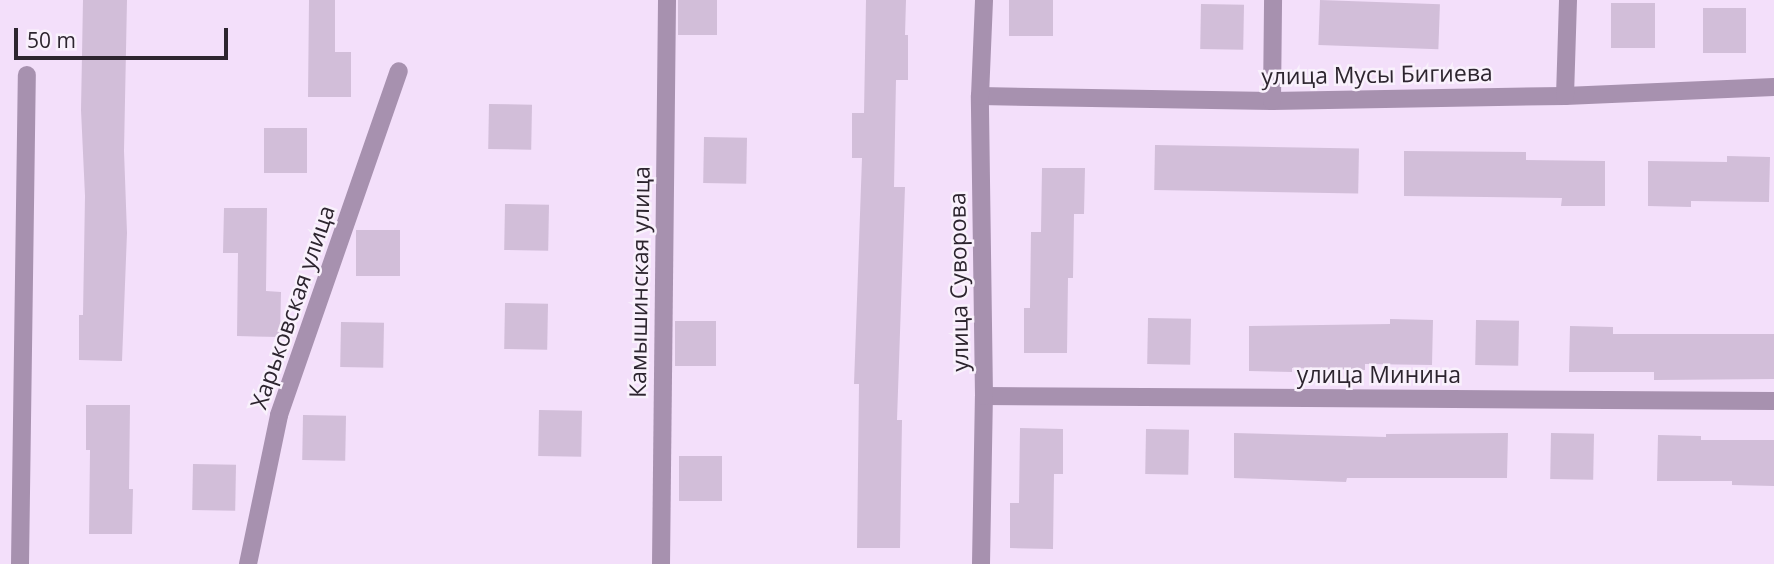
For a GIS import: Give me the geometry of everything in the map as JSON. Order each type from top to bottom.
[{"type":"street","name":"Камышинская улица","points":[[661,564],[667,0]]},
{"type":"street","name":"улица Суворова","points":[[981,564],[984,396],[980,96],[984,0]]},
{"type":"street","points":[[1272,101],[1273,0]]},
{"type":"street","points":[[1565,96],[1568,0]]},
{"type":"street","name":"Харьковская улица","points":[[248,564],[279,415],[399,71]]},
{"type":"street","points":[[20,564],[27,75]]},
{"type":"street","name":"улица Мусы Бигиева","points":[[980,96],[1272,101],[1565,96],[1774,87]]},
{"type":"street","name":"улица Минина","points":[[984,396],[1774,401]]},
{"type":"building","points":[[83,0],[127,0],[124,151],[127,233],[122,361],[79,360],[79,315],[83,315],[85,196],[81,110]]},
{"type":"building","points":[[309,0],[335,0],[335,52],[351,52],[351,97],[308,97]]},
{"type":"building","points":[[678,0],[717,0],[717,35],[678,35]]},
{"type":"building","points":[[866,0],[906,0],[908,80],[896,80],[894,187],[905,187],[897,420],[902,420],[900,548],[857,548],[859,384],[854,384],[862,158],[852,158],[852,113],[864,113]]},
{"type":"building","points":[[1009,0],[1053,0],[1053,36],[1009,36]]},
{"type":"building","points":[[1320,0],[1440,4],[1438,49],[1318,45]]},
{"type":"building","points":[[1611,3],[1655,3],[1655,48],[1611,48]]},
{"type":"building","points":[[1201,4],[1244,5],[1243,50],[1200,49]]},
{"type":"building","points":[[1703,8],[1746,8],[1746,53],[1703,53]]},
{"type":"building","points":[[489,104],[532,105],[531,150],[488,149]]},
{"type":"building","points":[[264,128],[307,128],[307,173],[264,173]]},
{"type":"building","points":[[704,137],[747,138],[746,184],[703,183]]},
{"type":"building","points":[[1155,145],[1359,149],[1358,194],[1154,190]]},
{"type":"building","points":[[1404,151],[1526,152],[1526,160],[1605,161],[1605,206],[1561,206],[1562,198],[1404,196]]},
{"type":"building","points":[[1727,156],[1770,157],[1769,202],[1691,201],[1691,207],[1648,206],[1648,161],[1727,162]]},
{"type":"building","points":[[1042,168],[1085,168],[1084,214],[1074,214],[1073,278],[1068,278],[1067,353],[1024,353],[1024,308],[1030,308],[1031,232],[1041,232]]},
{"type":"building","points":[[505,204],[549,205],[548,251],[504,250]]},
{"type":"building","points":[[224,208],[267,208],[266,291],[281,292],[280,337],[237,336],[238,253],[223,253]]},
{"type":"building","points":[[356,230],[400,230],[400,276],[356,276]]},
{"type":"building","points":[[505,303],[548,304],[547,350],[504,349]]},
{"type":"building","points":[[1148,318],[1191,319],[1190,365],[1147,364]]},
{"type":"building","points":[[1390,319],[1433,320],[1432,365],[1365,364],[1365,370],[1292,368],[1292,372],[1249,371],[1249,326],[1390,324]]},
{"type":"building","points":[[1476,320],[1519,321],[1518,366],[1475,365]]},
{"type":"building","points":[[675,321],[716,321],[716,366],[675,366]]},
{"type":"building","points":[[341,322],[384,323],[383,368],[340,367]]},
{"type":"building","points":[[1570,326],[1613,327],[1613,334],[1774,334],[1774,379],[1654,380],[1654,372],[1569,372]]},
{"type":"building","points":[[86,405],[130,405],[129,489],[133,489],[132,534],[89,534],[90,450],[86,450]]},
{"type":"building","points":[[539,410],[582,411],[581,457],[538,456]]},
{"type":"building","points":[[303,415],[346,416],[345,461],[302,460]]},
{"type":"building","points":[[1020,428],[1063,429],[1063,474],[1054,474],[1053,549],[1010,548],[1010,503],[1019,503]]},
{"type":"building","points":[[1146,429],[1189,430],[1188,475],[1145,474]]},
{"type":"building","points":[[1234,433],[1386,437],[1386,434],[1508,433],[1507,478],[1347,478],[1346,482],[1234,478]]},
{"type":"building","points":[[1551,433],[1594,434],[1593,480],[1550,479]]},
{"type":"building","points":[[1658,435],[1701,436],[1701,440],[1774,440],[1774,486],[1732,485],[1732,481],[1657,481]]},
{"type":"building","points":[[679,456],[722,456],[722,501],[679,501]]},
{"type":"building","points":[[193,464],[236,465],[235,511],[192,510]]}]
